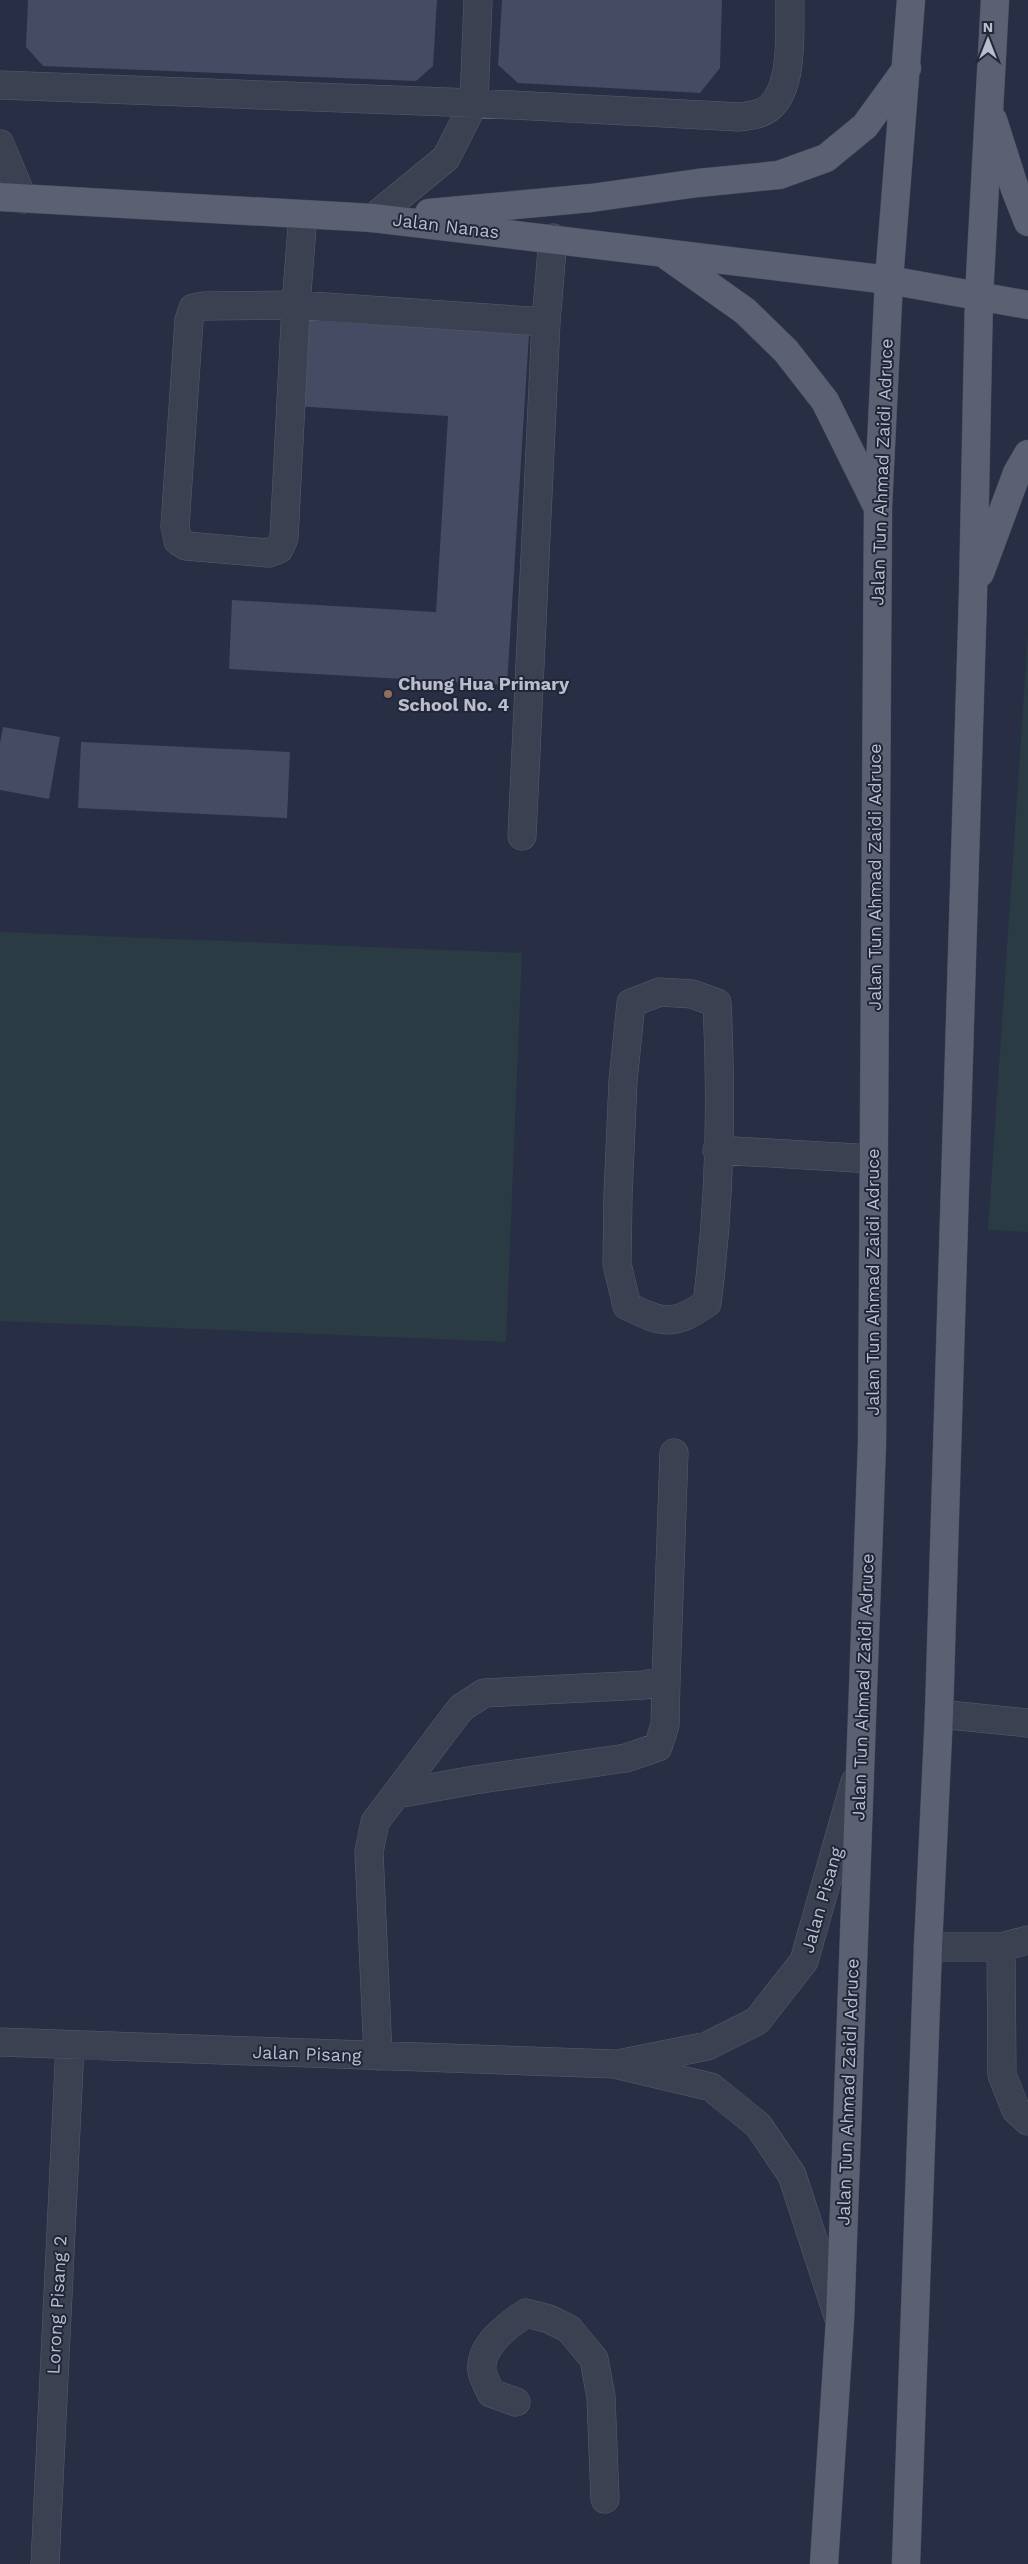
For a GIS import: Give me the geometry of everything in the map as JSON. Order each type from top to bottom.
[{"type":"main road","name":"Jalan Tun Ahmad Zaidi Adruce","points":[[824,2564],[840,2320],[872,1443],[878,507],[889,280],[907,68],[910,0]]},
{"type":"main road","points":[[906,2564],[928,1947],[939,1714],[973,594],[979,296],[995,0]]},
{"type":"main road","points":[[373,218],[591,198],[698,183],[779,175],[826,158],[858,132],[865,126],[907,68]]},
{"type":"main road","points":[[988,102],[1015,189],[1028,222]]},
{"type":"main road","name":"Jalan Nanas","points":[[12,198],[373,218],[553,238],[665,254],[889,280],[1028,305]]},
{"type":"main road","points":[[665,254],[745,311],[786,351],[824,401],[878,507]]},
{"type":"main road","points":[[973,594],[1016,473],[1028,454]]},
{"type":"street","points":[[373,218],[446,158],[474,103],[478,0]]},
{"type":"street","points":[[0,85],[474,103],[740,117],[760,113],[776,101],[786,80],[790,0]]},
{"type":"street","points":[[0,144],[12,198]]},
{"type":"street","points":[[303,215],[296,304],[284,538],[279,549],[268,553],[186,546],[178,541],[175,526],[189,320],[193,308],[204,306],[296,304],[546,322]]},
{"type":"street","points":[[522,836],[546,322],[553,238]]},
{"type":"street","points":[[660,992],[692,994],[717,1003],[721,1079],[717,1150],[714,1255],[707,1303],[687,1318],[657,1321],[627,1306],[617,1264],[622,1081],[631,1003],[660,992]]},
{"type":"street","points":[[717,1150],[874,1159]]},
{"type":"street","points":[[397,1794],[626,1758],[658,1747],[665,1725],[674,1453]]},
{"type":"street","points":[[378,2056],[369,1852],[375,1822],[461,1708],[484,1693],[644,1685],[666,1680]]},
{"type":"street","points":[[939,1714],[1028,1718]]},
{"type":"street","name":"Jalan Pisang","points":[[614,2064],[707,2046],[757,2021],[804,1961],[860,1764]]},
{"type":"street","points":[[928,1947],[1002,1946],[1028,1940]]},
{"type":"street","points":[[1002,1946],[1002,2075],[1016,2110],[1028,2121]]},
{"type":"street","name":"Jalan Pisang","points":[[0,2042],[614,2064],[711,2087],[758,2125],[792,2175],[840,2320]]},
{"type":"street","name":"Lorong Pisang 2","points":[[45,2564],[70,2045]]},
{"type":"street","points":[[516,2402],[491,2393],[482,2370],[486,2350],[506,2326],[526,2313],[548,2319],[569,2329],[594,2359],[601,2397],[605,2499]]},
{"type":"shaded area","points":[[1028,633],[1028,1232],[988,1230]]},
{"type":"shaded area","points":[[0,932],[522,953],[506,1342],[0,1321]]},
{"type":"building","points":[[28,0],[437,0],[433,66],[416,81],[43,66],[26,47]]},
{"type":"building","points":[[502,0],[722,0],[720,68],[700,93],[518,83],[498,65]]},
{"type":"building","points":[[299,320],[529,334],[507,685],[229,669],[232,600],[436,612],[448,416],[294,406]]},
{"type":"building","points":[[3,727],[60,737],[49,799],[0,790],[0,743]]},
{"type":"building","points":[[81,742],[290,752],[287,818],[78,808]]},
{"type":"place","name":"Chung Hua Primary School No. 4","points":[[388,694]]}]
